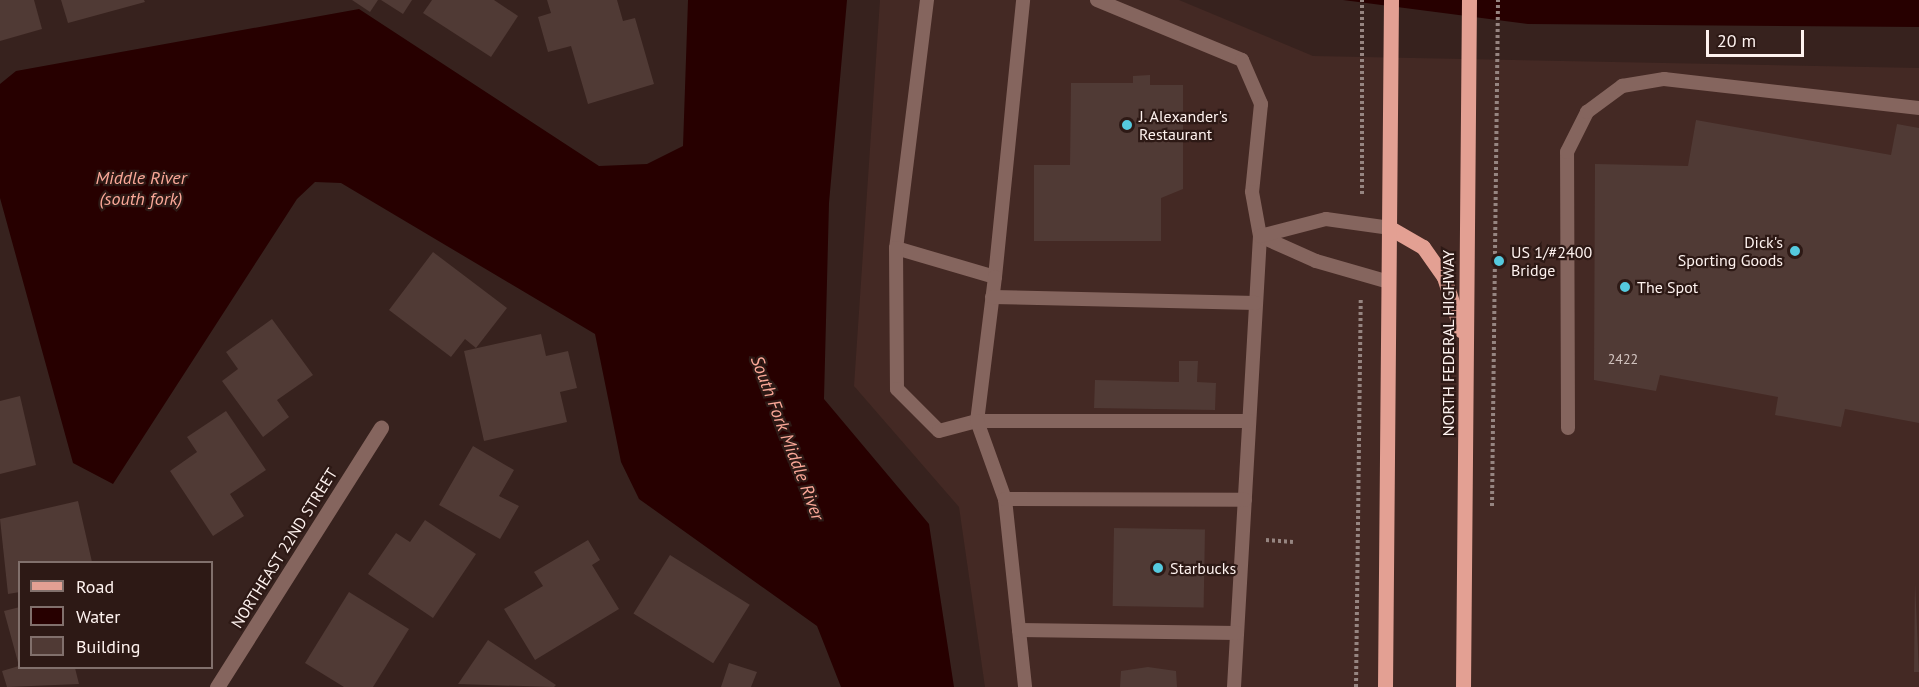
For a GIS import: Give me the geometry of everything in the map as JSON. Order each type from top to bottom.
[{"type":"main road","name":"NORTH FEDERAL HIGHWAY","points":[[1463,687],[1469,0]]},
{"type":"main road","points":[[1385,687],[1391,7]]},
{"type":"main road","points":[[1390,228],[1423,247],[1444,277],[1466,344]]},
{"type":"street","name":"NORTHEAST 22ND STREET","points":[[217,687],[381,428]]},
{"type":"lane","points":[[927,0],[896,248],[897,389],[939,431],[977,422],[1249,421]]},
{"type":"lane","points":[[1023,0],[977,422],[1005,499],[1025,687]]},
{"type":"lane","points":[[1097,0],[1242,60],[1261,104],[1252,192],[1260,236],[1234,687]]},
{"type":"lane","points":[[1568,428],[1567,152],[1587,112],[1622,86],[1664,79],[1919,108]]},
{"type":"lane","points":[[1260,236],[1326,219],[1390,228]]},
{"type":"lane","points":[[1260,236],[1389,282]]},
{"type":"lane","points":[[896,248],[994,277]]},
{"type":"lane","points":[[992,297],[1256,303]]},
{"type":"lane","points":[[1005,499],[1245,500]]},
{"type":"lane","points":[[1019,630],[1237,633]]},
{"type":"path","points":[[1362,0],[1363,224]]},
{"type":"path","points":[[1491,512],[1498,0]]},
{"type":"path","points":[[1356,687],[1362,273]]},
{"type":"path","points":[[1261,539],[1293,542]]},
{"type":"shaded area","points":[[880,0],[1179,0],[1313,56],[1919,68],[1919,687],[985,687],[959,507],[854,386]]},
{"type":"water","name":"Middle River (south fork)","points":[[688,0],[847,0],[829,203],[824,399],[929,524],[954,687],[841,687],[817,626],[639,499],[621,462],[595,334],[341,183],[315,182],[297,199],[113,484],[73,463],[0,198],[0,84],[16,71],[359,9],[599,166],[647,164],[683,146]]},
{"type":"water","points":[[1343,0],[1919,0],[1919,27],[1528,24]]},
{"type":"building","points":[[0,0],[34,0],[42,29],[0,41]]},
{"type":"building","points":[[61,0],[144,0],[145,2],[68,23]]},
{"type":"building","points":[[352,0],[378,0],[370,12]]},
{"type":"building","points":[[381,0],[412,0],[403,14]]},
{"type":"building","points":[[432,0],[494,0],[518,16],[491,57],[423,13]]},
{"type":"building","points":[[547,0],[617,0],[623,21],[635,18],[654,84],[588,104],[571,46],[548,52],[538,17],[551,13]]},
{"type":"building","name":"J. Alexander's Restaurant","points":[[1150,75],[1150,85],[1183,85],[1183,189],[1161,198],[1161,241],[1034,241],[1034,165],[1070,165],[1071,83],[1133,83],[1133,76]]},
{"type":"building","name":"Dick's Sporting Goods","points":[[1696,120],[1891,155],[1897,124],[1919,128],[1919,423],[1845,409],[1841,427],[1775,415],[1778,397],[1660,375],[1656,391],[1594,380],[1595,164],[1688,166]]},
{"type":"building","points":[[433,252],[507,308],[476,348],[465,339],[451,357],[389,310]]},
{"type":"building","points":[[272,319],[313,375],[277,400],[289,417],[263,437],[222,381],[238,369],[226,352]]},
{"type":"building","points":[[541,334],[546,356],[568,351],[577,388],[560,392],[567,422],[484,441],[464,351]]},
{"type":"building","points":[[1179,361],[1198,361],[1197,382],[1216,383],[1215,410],[1094,408],[1095,380],[1179,382]]},
{"type":"building","points":[[20,396],[36,465],[0,474],[0,401]]},
{"type":"building","points":[[226,411],[266,470],[230,494],[244,516],[213,536],[170,471],[197,452],[187,437]]},
{"type":"building","points":[[473,446],[514,470],[499,496],[519,506],[500,539],[439,505]]},
{"type":"building","points":[[78,501],[92,561],[18,561],[18,592],[8,594],[0,519]]},
{"type":"building","points":[[425,520],[476,554],[433,618],[368,574],[396,533],[410,542]]},
{"type":"building","name":"Starbucks","points":[[1114,528],[1205,530],[1204,608],[1113,606]]},
{"type":"building","points":[[588,540],[600,560],[592,565],[619,609],[535,660],[504,609],[543,586],[534,572]]},
{"type":"building","points":[[670,555],[750,605],[713,663],[633,614]]},
{"type":"building","points":[[1915,583],[1919,672],[1914,672]]},
{"type":"building","points":[[349,592],[409,629],[373,687],[344,687],[305,663]]},
{"type":"building","points":[[18,608],[18,662],[4,611]]},
{"type":"building","points":[[488,640],[556,685],[554,687],[458,684]]},
{"type":"building","points":[[729,663],[757,672],[751,687],[721,687]]},
{"type":"building","points":[[18,666],[18,669],[75,669],[79,684],[7,687],[2,671]]},
{"type":"building","points":[[1148,667],[1176,671],[1177,687],[1120,687],[1121,671]]},
{"type":"place","name":"J. Alexander's Restaurant","points":[[1127,125]]},
{"type":"place","name":"Dick's Sporting Goods","points":[[1795,251]]},
{"type":"place","name":"US 1/#2400 Bridge","points":[[1499,261]]},
{"type":"place","name":"The Spot","points":[[1625,287]]},
{"type":"place","name":"Starbucks","points":[[1158,568]]},
{"type":"water label","name":"South Fork Middle River","points":[[787,438]]}]
